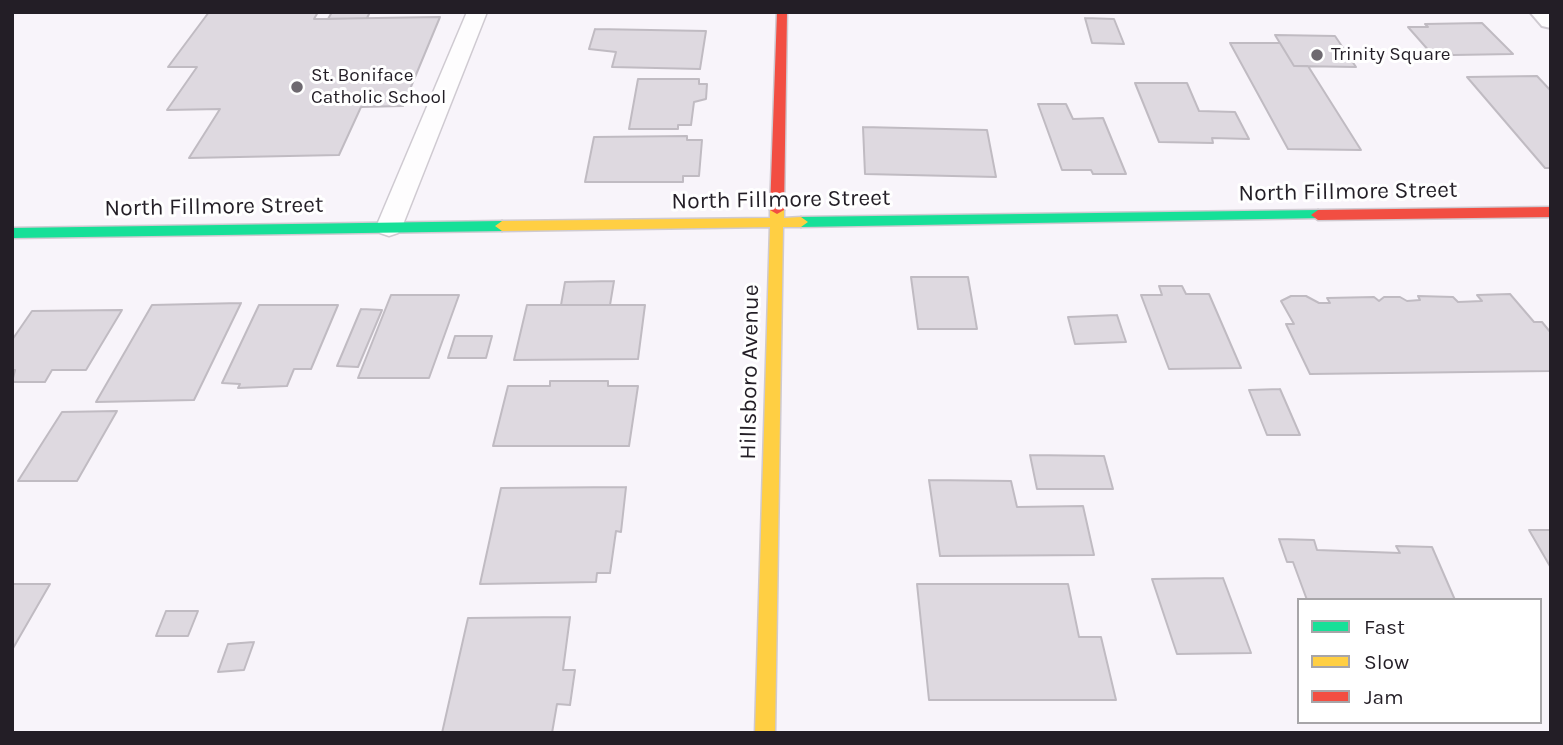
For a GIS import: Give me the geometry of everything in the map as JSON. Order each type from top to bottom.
[{"type":"street","name":"Hillsboro Avenue","points":[[765,733],[782,12]]},
{"type":"street","points":[[1543,12],[1551,20]]},
{"type":"street","name":"North Fillmore Street","points":[[12,233],[1551,212]]},
{"type":"lane","points":[[389,227],[477,12]]},
{"type":"building","name":"St. Boniface Catholic School","points":[[209,12],[318,12],[314,19],[440,17],[403,106],[361,107],[339,155],[189,158],[220,109],[167,110],[197,67],[168,67]]},
{"type":"building","points":[[332,12],[370,12],[367,18],[328,19]]},
{"type":"building","points":[[1085,18],[1114,19],[1124,44],[1092,43]]},
{"type":"building","points":[[1482,23],[1513,54],[1453,55],[1450,51],[1430,52],[1408,27],[1428,27],[1425,24]]},
{"type":"building","points":[[595,29],[706,31],[700,69],[612,67],[616,52],[589,49]]},
{"type":"building","name":"Trinity Square","points":[[1275,35],[1335,36],[1356,67],[1294,66]]},
{"type":"building","points":[[1230,43],[1280,43],[1294,66],[1308,66],[1361,150],[1288,149]]},
{"type":"building","points":[[1537,76],[1551,91],[1551,168],[1545,168],[1467,77]]},
{"type":"building","points":[[638,79],[699,79],[699,84],[707,84],[706,99],[694,102],[691,125],[678,125],[678,129],[629,129]]},
{"type":"building","points":[[1135,83],[1187,83],[1199,111],[1235,112],[1249,139],[1212,138],[1213,143],[1159,142]]},
{"type":"building","points":[[1038,104],[1066,104],[1073,119],[1103,118],[1126,174],[1062,170]]},
{"type":"building","points":[[863,127],[987,130],[996,177],[865,174]]},
{"type":"building","points":[[687,136],[687,140],[702,140],[699,176],[683,176],[683,182],[585,182],[594,137]]},
{"type":"building","points":[[911,277],[968,277],[977,329],[918,329]]},
{"type":"building","points":[[614,281],[610,305],[561,305],[565,282]]},
{"type":"building","points":[[1159,286],[1182,286],[1186,294],[1209,294],[1241,368],[1169,369],[1141,295],[1162,295]]},
{"type":"building","points":[[1510,294],[1534,322],[1542,322],[1551,333],[1551,371],[1310,374],[1286,324],[1294,324],[1281,301],[1291,296],[1306,296],[1319,303],[1330,303],[1327,298],[1374,297],[1379,301],[1384,297],[1400,297],[1407,301],[1420,300],[1418,296],[1453,297],[1458,302],[1482,301],[1477,295]]},
{"type":"building","points":[[391,295],[459,295],[429,378],[358,378]]},
{"type":"building","points":[[241,303],[194,400],[96,402],[152,305]]},
{"type":"building","points":[[259,305],[338,305],[311,369],[294,369],[287,386],[238,388],[240,384],[222,383]]},
{"type":"building","points":[[527,305],[645,305],[638,359],[514,360]]},
{"type":"building","points":[[361,309],[382,310],[358,367],[337,366]]},
{"type":"building","points":[[122,310],[86,370],[52,370],[45,382],[12,382],[15,370],[12,370],[12,340],[32,311]]},
{"type":"building","points":[[1117,315],[1126,342],[1075,344],[1068,317]]},
{"type":"building","points":[[455,336],[492,336],[486,358],[448,358]]},
{"type":"building","points":[[550,381],[608,381],[608,386],[638,386],[629,446],[493,446],[508,386],[550,386]]},
{"type":"building","points":[[1280,389],[1300,435],[1267,435],[1249,390]]},
{"type":"building","points":[[117,411],[77,481],[18,481],[62,412]]},
{"type":"building","points":[[1030,455],[1104,456],[1113,489],[1037,489]]},
{"type":"building","points":[[929,480],[1011,481],[1017,507],[1083,506],[1094,555],[940,556]]},
{"type":"building","points":[[626,487],[621,532],[616,531],[610,573],[597,573],[596,582],[480,584],[501,488]]},
{"type":"building","points":[[1529,530],[1551,530],[1551,568]]},
{"type":"building","points":[[1279,539],[1314,540],[1317,550],[1400,553],[1396,546],[1432,547],[1454,598],[1306,598],[1293,562],[1287,562]]},
{"type":"building","points":[[1223,578],[1251,653],[1177,654],[1152,579]]},
{"type":"building","points":[[12,584],[50,584],[12,650]]},
{"type":"building","points":[[917,584],[1068,584],[1079,637],[1101,637],[1116,700],[929,700]]},
{"type":"building","points":[[166,611],[198,611],[188,636],[156,636]]},
{"type":"building","points":[[570,617],[563,670],[575,670],[570,705],[557,704],[552,733],[442,733],[468,618]]},
{"type":"building","points":[[254,642],[244,670],[218,672],[228,644]]},
{"type":"traffic: fast","points":[[801,222],[1318,215]]},
{"type":"traffic: fast","points":[[12,233],[502,226]]},
{"type":"traffic: slow","points":[[765,733],[777,210]]},
{"type":"traffic: slow","points":[[502,226],[801,222]]},
{"type":"traffic: jam","points":[[777,210],[782,12]]},
{"type":"traffic: jam","points":[[1318,215],[1551,212]]},
{"type":"place","name":"Trinity Square","points":[[1317,55]]},
{"type":"place","name":"St. Boniface Catholic School","points":[[297,87]]}]
